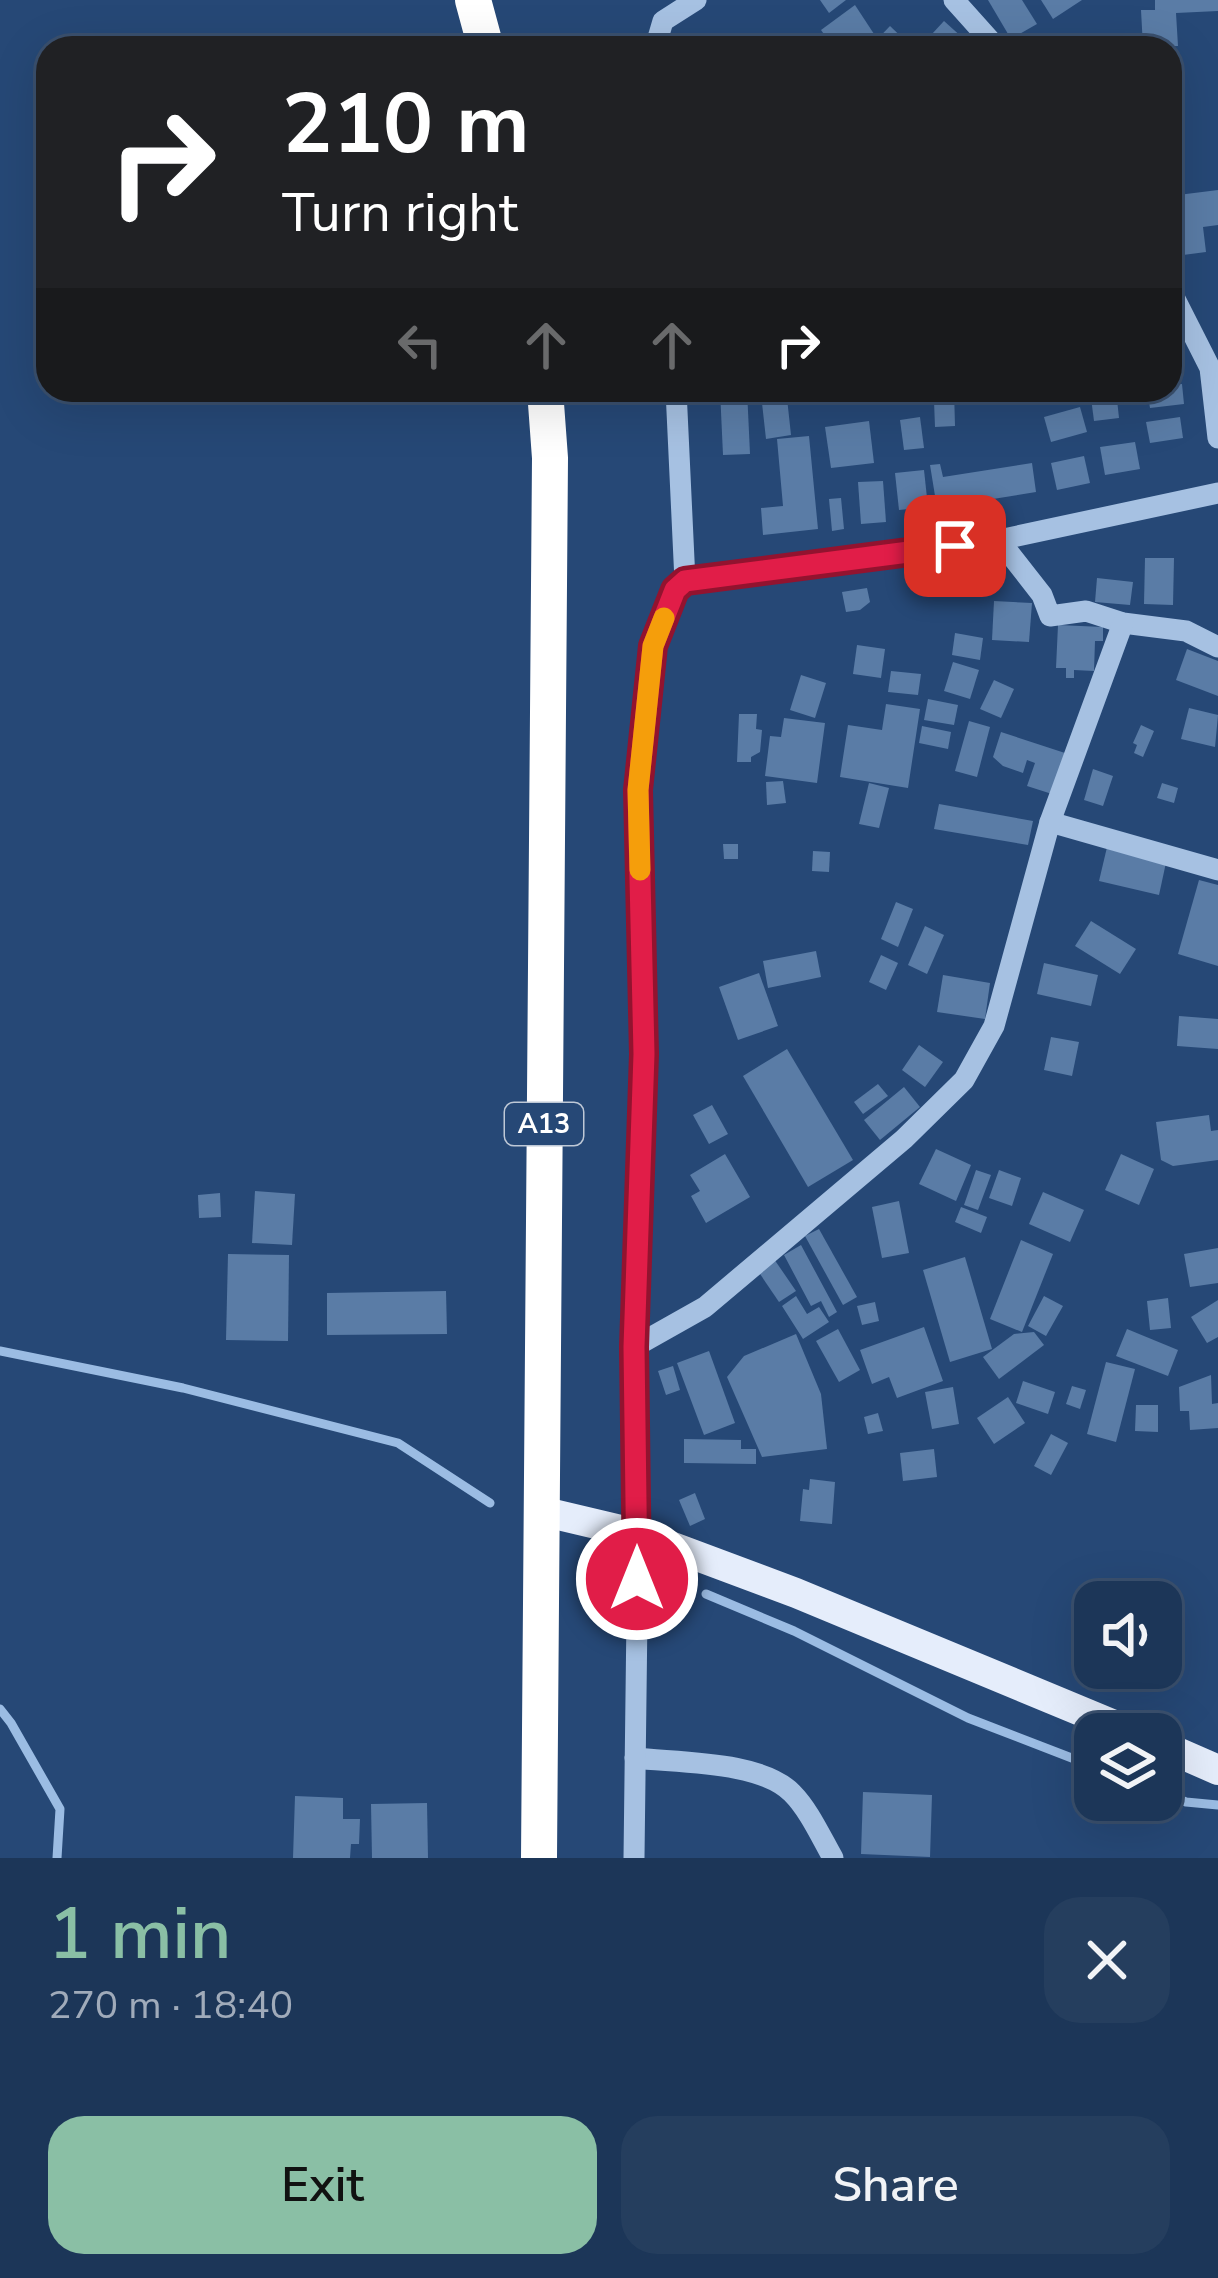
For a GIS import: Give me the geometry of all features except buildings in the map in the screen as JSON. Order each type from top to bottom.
[{"type":"highway","points":[[472,0],[482,36]]},
{"type":"highway","name":"A13","points":[[539,1858],[550,458],[546,402]]},
{"type":"main road","points":[[541,1511],[638,1534],[796,1593],[1085,1713]]},
{"type":"main road","points":[[1182,1754],[1218,1770]]},
{"type":"street","points":[[659,36],[663,21],[696,0]]},
{"type":"street","points":[[954,0],[986,36]]},
{"type":"street","points":[[1182,313],[1210,368],[1218,438]]},
{"type":"street","points":[[677,402],[685,581]]},
{"type":"street","points":[[634,1858],[638,1534],[634,1347],[644,1054],[638,790],[653,646],[675,590],[685,581],[999,540],[1218,493]]},
{"type":"street","points":[[999,540],[1042,596],[1050,616],[1086,611],[1124,623],[1186,631],[1218,647]]},
{"type":"street","points":[[634,1347],[705,1307],[904,1139],[964,1080],[994,1026],[1050,822],[1124,623]]},
{"type":"street","points":[[1050,822],[1218,870]]},
{"type":"street","points":[[635,1759],[747,1770],[775,1779],[795,1795],[833,1858]]},
{"type":"waterway","points":[[0,1351],[183,1388],[398,1443],[490,1503]]},
{"type":"waterway","points":[[706,1594],[794,1631],[968,1718],[1074,1759]]},
{"type":"waterway","points":[[0,1709],[60,1809],[57,1858]]},
{"type":"waterway","points":[[1182,1800],[1218,1805]]},
{"type":"slow traffic","points":[[640,870],[638,790],[653,646],[664,618]]},
{"type":"route","points":[[637,1579],[634,1347],[644,1054],[638,790],[653,646],[675,590],[685,581],[955,546]]}]
